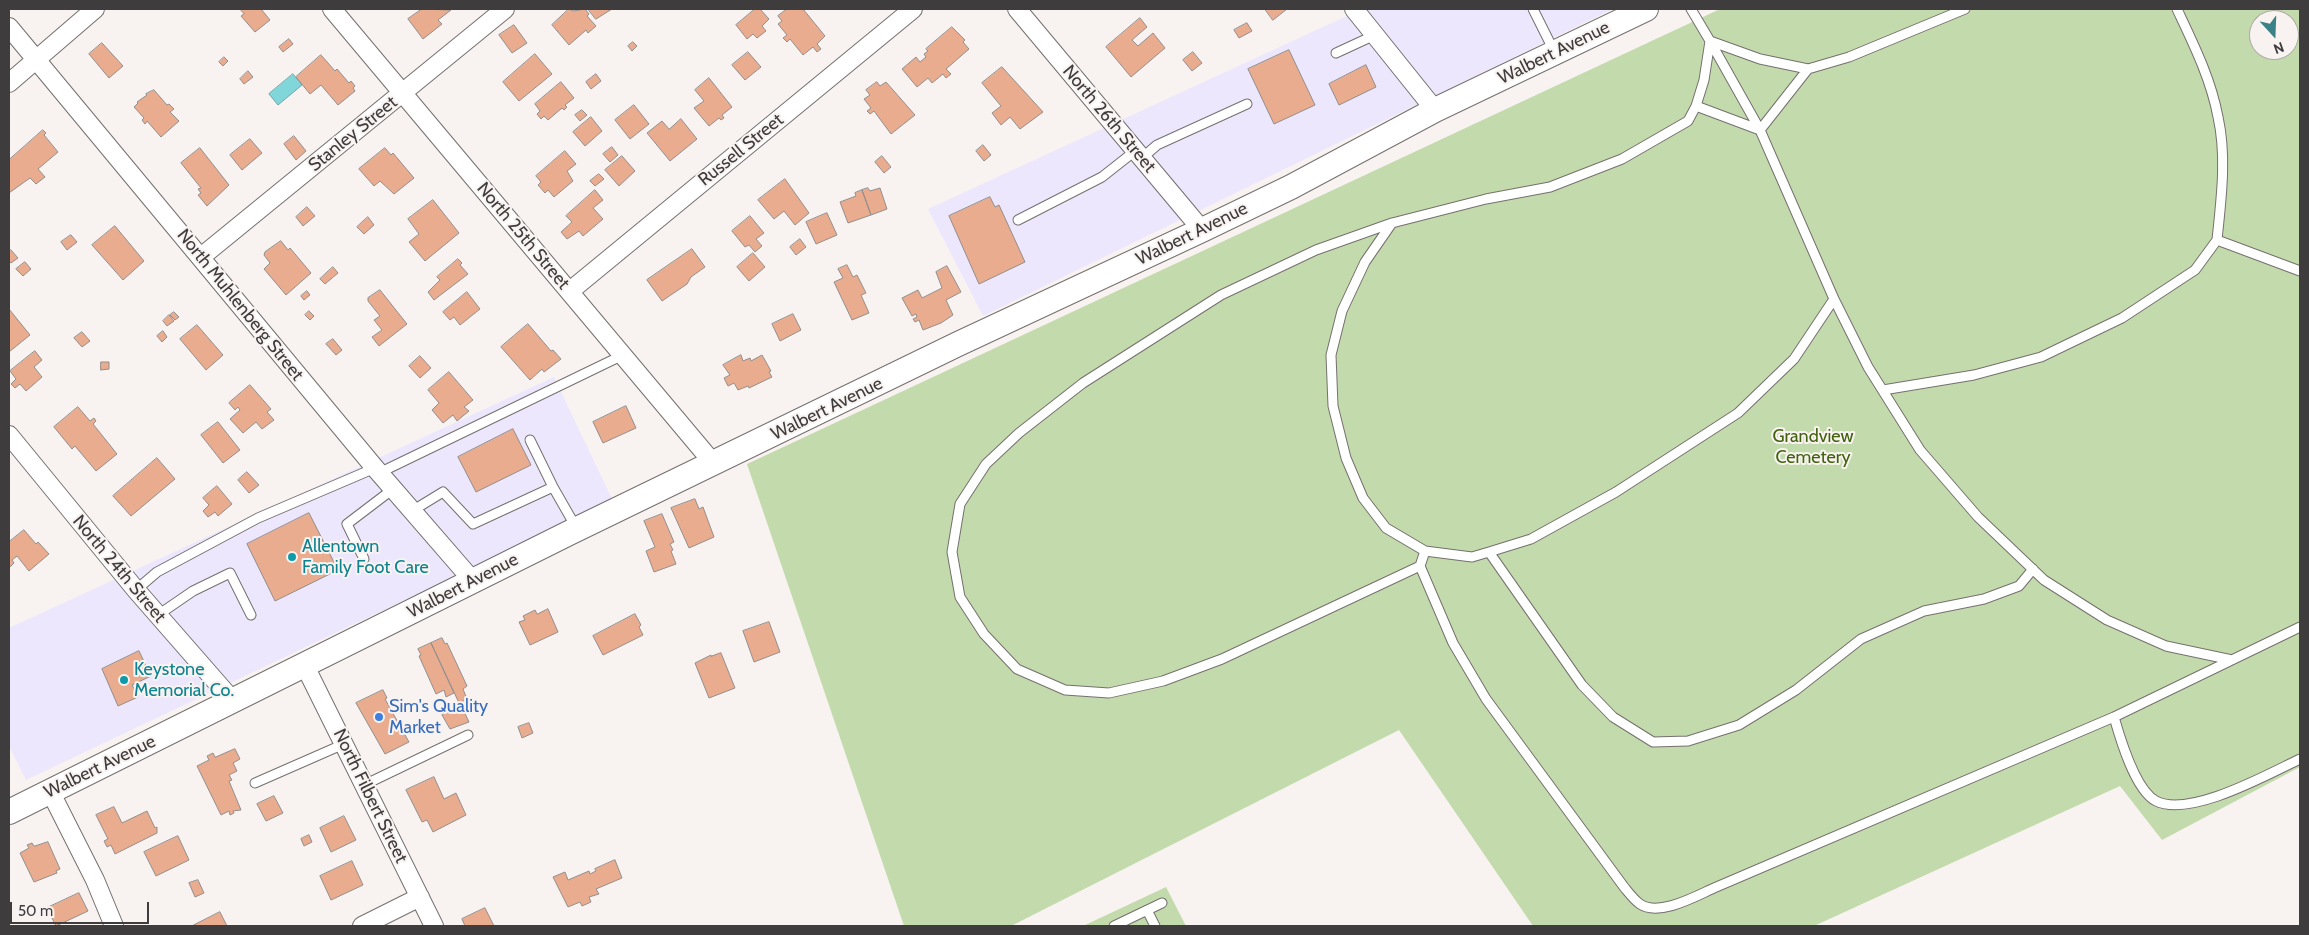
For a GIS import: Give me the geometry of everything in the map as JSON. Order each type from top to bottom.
[{"type":"main road","name":"Walbert Avenue","points":[[9,812],[578,529],[958,344],[1291,187],[1436,110],[1646,9]]},
{"type":"street","points":[[9,83],[95,9]]},
{"type":"street","name":"North 25th Street","points":[[332,9],[714,464]]},
{"type":"street","name":"Stanley Street","points":[[201,257],[505,9]]},
{"type":"street","name":"Russell Street","points":[[570,291],[913,9]]},
{"type":"street","name":"North 26th Street","points":[[1017,9],[1202,230]]},
{"type":"street","points":[[1354,9],[1436,110]]},
{"type":"street","name":"North Muhlenberg Street","points":[[9,27],[377,471],[473,581]]},
{"type":"street","name":"North 24th Street","points":[[9,435],[136,590],[233,701]]},
{"type":"street","name":"North Filbert Street","points":[[305,666],[434,926]]},
{"type":"street","points":[[50,791],[95,880],[114,926]]},
{"type":"street","points":[[362,926],[420,897]]},
{"type":"lane","points":[[1533,9],[1555,53]]},
{"type":"lane","points":[[1691,9],[1760,130],[1834,299],[1868,366],[1920,450],[1978,517],[2044,580],[2107,620],[2166,646],[2232,660]]},
{"type":"lane","points":[[1710,41],[1760,59],[1808,69],[1849,57],[1965,9]]},
{"type":"lane","points":[[1883,390],[1974,375],[2041,357],[2122,318],[2195,270],[2217,240],[2223,184],[2219,117],[2200,58],[2177,9]]},
{"type":"lane","points":[[1336,53],[1376,35]]},
{"type":"lane","points":[[1420,566],[1222,660],[1163,681],[1109,693],[1065,690],[1017,669],[984,634],[960,597],[952,552],[960,504],[986,464],[1019,433],[1083,383],[1221,295],[1316,250],[1392,223],[1486,199],[1550,187],[1622,159],[1688,121],[1696,106],[1704,80],[1710,41]]},
{"type":"lane","points":[[1760,130],[1808,69]]},
{"type":"lane","points":[[1018,220],[1102,177],[1138,154],[1247,104]]},
{"type":"lane","points":[[1696,106],[1760,130]]},
{"type":"lane","points":[[1392,223],[1365,262],[1342,311],[1331,355],[1334,406],[1346,458],[1363,498],[1386,528],[1425,551],[1472,557],[1489,552],[1531,539],[1616,492],[1738,413],[1794,359],[1834,299]]},
{"type":"lane","points":[[2217,240],[2300,271]]},
{"type":"lane","points":[[136,590],[157,572],[258,518],[377,471],[623,355]]},
{"type":"lane","points":[[530,440],[553,487],[578,529]]},
{"type":"lane","points":[[412,511],[443,492],[473,524],[553,487]]},
{"type":"lane","points":[[364,559],[348,524],[393,489]]},
{"type":"lane","points":[[1425,551],[1420,566],[1453,643],[1486,699],[1624,887],[1641,905],[1657,909],[1675,904],[1714,888],[2114,717],[2300,627]]},
{"type":"lane","points":[[1489,552],[1582,685],[1613,717],[1653,742],[1688,740],[1739,725],[1796,690],[1862,639],[1924,612],[1984,600],[2019,586],[2032,569]]},
{"type":"lane","points":[[158,615],[193,590],[230,573],[251,615]]},
{"type":"lane","points":[[2114,717],[2121,746],[2139,783],[2156,801],[2178,804],[2210,800],[2300,759]]},
{"type":"lane","points":[[364,785],[468,735]]},
{"type":"lane","points":[[255,783],[344,744]]},
{"type":"lane","points":[[1114,926],[1162,902]]},
{"type":"lane","points":[[1147,910],[1154,926]]},
{"type":"shaded area","points":[[1362,9],[1613,9],[983,316],[928,209]]},
{"type":"shaded area","points":[[554,377],[613,501],[26,780],[9,746],[9,628]]},
{"type":"green space","name":"Grandview Cemetery","points":[[1720,9],[2300,9],[2300,767],[2162,840],[2120,786],[1814,926],[1533,926],[1399,730],[1011,926],[904,926],[747,464]]},
{"type":"green space","points":[[1166,887],[1186,926],[1083,926]]},
{"type":"water","points":[[293,74],[302,85],[278,105],[269,94]]},
{"type":"building","points":[[240,9],[261,9],[270,20],[255,32],[241,16],[244,14]]},
{"type":"building","points":[[422,9],[451,10],[438,20],[442,24],[423,39],[408,19]]},
{"type":"building","points":[[569,9],[573,11],[585,9],[589,14],[587,16],[596,26],[588,33],[586,30],[569,45],[552,25]]},
{"type":"building","points":[[588,9],[612,9],[596,19]]},
{"type":"building","points":[[755,9],[760,9],[769,19],[762,26],[766,31],[757,38],[753,34],[747,39],[736,25]]},
{"type":"building","points":[[787,9],[803,9],[825,36],[817,44],[821,49],[817,52],[813,47],[803,55],[790,39],[787,42],[783,38],[787,35],[778,24],[782,21],[778,16]]},
{"type":"building","points":[[1265,9],[1287,9],[1273,20]]},
{"type":"building","points":[[1140,18],[1147,27],[1132,40],[1138,46],[1153,33],[1165,48],[1131,77],[1106,47]]},
{"type":"building","points":[[1247,23],[1252,31],[1239,38],[1234,30]]},
{"type":"building","points":[[514,25],[527,43],[512,53],[499,35]]},
{"type":"building","points":[[952,27],[965,40],[963,42],[969,49],[946,69],[951,74],[946,78],[943,74],[932,83],[928,78],[917,87],[902,69],[916,57],[920,62],[926,57],[924,54],[928,51],[926,49]]},
{"type":"building","points":[[289,39],[293,44],[283,52],[279,47]]},
{"type":"building","points":[[633,42],[637,46],[632,51],[628,46]]},
{"type":"building","points":[[102,43],[123,66],[109,78],[89,54]]},
{"type":"building","points":[[1289,50],[1315,105],[1274,124],[1248,69]]},
{"type":"building","points":[[748,52],[761,67],[745,80],[732,65]]},
{"type":"building","points":[[1193,52],[1202,63],[1192,71],[1183,60]]},
{"type":"building","points":[[535,54],[552,74],[519,101],[503,82]]},
{"type":"building","points":[[321,55],[335,71],[337,69],[349,83],[351,81],[355,86],[353,88],[355,91],[338,105],[321,85],[310,94],[296,77]]},
{"type":"building","points":[[224,57],[228,61],[223,66],[219,62]]},
{"type":"building","points":[[1366,65],[1376,87],[1339,105],[1329,84]]},
{"type":"building","points":[[1002,67],[1043,112],[1020,129],[1010,117],[1001,125],[992,113],[1001,106],[982,83]]},
{"type":"building","points":[[248,71],[253,77],[244,84],[240,79]]},
{"type":"building","points":[[596,74],[601,81],[591,89],[586,82]]},
{"type":"building","points":[[709,78],[732,107],[722,115],[724,118],[721,120],[719,118],[709,126],[694,108],[704,101],[695,90]]},
{"type":"building","points":[[561,82],[574,98],[565,105],[567,107],[564,110],[562,108],[548,120],[544,116],[541,119],[537,114],[540,111],[535,104]]},
{"type":"building","points":[[877,82],[880,86],[886,82],[915,115],[891,134],[874,111],[870,114],[867,111],[871,108],[864,99],[870,95],[866,90]]},
{"type":"building","points":[[154,90],[167,105],[169,104],[174,109],[170,112],[179,121],[161,137],[147,121],[145,124],[142,120],[144,118],[134,107],[146,94]]},
{"type":"building","points":[[634,105],[649,124],[630,139],[615,120]]},
{"type":"building","points":[[582,110],[587,115],[580,121],[575,115]]},
{"type":"building","points":[[591,117],[602,131],[585,146],[573,132]]},
{"type":"building","points":[[681,119],[697,139],[670,161],[647,133],[662,121],[669,129]]},
{"type":"building","points":[[43,130],[46,133],[44,135],[58,152],[38,169],[45,177],[36,184],[30,178],[9,193],[9,160]]},
{"type":"building","points":[[294,136],[306,151],[296,160],[284,144]]},
{"type":"building","points":[[250,139],[262,153],[242,170],[230,155]]},
{"type":"building","points":[[983,145],[991,155],[984,161],[976,151]]},
{"type":"building","points":[[612,147],[618,155],[610,162],[603,154]]},
{"type":"building","points":[[200,148],[229,185],[207,206],[198,195],[201,193],[198,189],[201,188],[181,163]]},
{"type":"building","points":[[385,148],[391,155],[393,153],[414,178],[394,194],[380,181],[374,186],[359,169]]},
{"type":"building","points":[[565,151],[576,164],[567,171],[573,181],[554,197],[548,190],[545,193],[538,185],[541,182],[536,176]]},
{"type":"building","points":[[622,156],[635,171],[619,186],[605,170]]},
{"type":"building","points":[[882,156],[891,167],[884,173],[875,162]]},
{"type":"building","points":[[599,174],[604,179],[595,186],[590,181]]},
{"type":"building","points":[[785,179],[809,213],[795,225],[784,211],[774,219],[758,200]]},
{"type":"building","points":[[868,188],[870,191],[880,188],[887,209],[871,215],[862,190]]},
{"type":"building","points":[[595,190],[603,200],[593,208],[603,219],[583,236],[579,231],[567,239],[561,232],[572,222],[566,216]]},
{"type":"building","points":[[862,190],[871,215],[848,223],[840,202],[856,196],[855,193]]},
{"type":"building","points":[[990,197],[995,207],[999,205],[1025,262],[979,284],[949,216]]},
{"type":"building","points":[[433,200],[459,233],[425,261],[409,242],[419,234],[408,219]]},
{"type":"building","points":[[307,207],[315,216],[303,226],[296,217]]},
{"type":"building","points":[[827,213],[837,235],[816,244],[806,222]]},
{"type":"building","points":[[750,216],[764,233],[756,239],[762,246],[755,252],[749,245],[745,247],[732,231]]},
{"type":"building","points":[[368,217],[374,225],[364,234],[357,227]]},
{"type":"building","points":[[115,226],[144,261],[123,280],[92,245]]},
{"type":"building","points":[[71,235],[77,242],[67,250],[61,242]]},
{"type":"building","points":[[800,239],[806,247],[796,255],[790,247]]},
{"type":"building","points":[[281,241],[288,250],[290,248],[311,273],[286,295],[264,269],[270,263],[264,255],[265,252]]},
{"type":"building","points":[[692,249],[705,267],[691,277],[687,284],[662,301],[647,280]]},
{"type":"building","points":[[11,250],[18,258],[11,263],[9,261],[9,251]]},
{"type":"building","points":[[753,253],[765,267],[749,281],[737,267]]},
{"type":"building","points":[[458,259],[462,263],[460,265],[468,274],[434,300],[428,292],[440,280],[437,277]]},
{"type":"building","points":[[25,262],[31,269],[23,276],[16,269]]},
{"type":"building","points":[[847,265],[853,277],[857,275],[866,293],[861,295],[869,313],[852,320],[834,282],[843,278],[838,269]]},
{"type":"building","points":[[947,266],[961,292],[946,300],[953,315],[941,323],[923,330],[919,320],[915,322],[913,319],[917,317],[916,314],[912,316],[902,298],[918,290],[922,298],[942,288],[936,272]]},
{"type":"building","points":[[333,267],[338,273],[325,284],[320,279]]},
{"type":"building","points":[[380,290],[407,324],[379,346],[372,337],[382,330],[374,320],[380,316],[368,301],[368,298]]},
{"type":"building","points":[[307,291],[310,295],[304,300],[301,296]]},
{"type":"building","points":[[467,292],[480,309],[460,325],[454,317],[450,320],[443,312]]},
{"type":"building","points":[[9,309],[30,335],[9,352]]},
{"type":"building","points":[[309,311],[314,316],[310,320],[305,315]]},
{"type":"building","points":[[174,312],[179,317],[175,320],[170,315]]},
{"type":"building","points":[[793,314],[801,330],[780,341],[772,324]]},
{"type":"building","points":[[169,315],[174,321],[167,326],[163,321]]},
{"type":"building","points":[[528,324],[551,351],[553,350],[561,359],[544,372],[542,369],[530,380],[501,347]]},
{"type":"building","points":[[197,325],[223,355],[206,370],[180,339]]},
{"type":"building","points":[[163,331],[167,337],[162,342],[157,336]]},
{"type":"building","points":[[82,332],[90,341],[82,347],[74,338]]},
{"type":"building","points":[[333,339],[342,350],[336,355],[326,344]]},
{"type":"building","points":[[35,351],[42,360],[34,367],[42,377],[26,391],[20,384],[15,388],[11,384],[16,379],[10,371]]},
{"type":"building","points":[[741,355],[743,361],[750,358],[751,361],[762,355],[771,371],[769,372],[772,377],[749,388],[748,386],[738,390],[734,383],[728,386],[724,378],[730,375],[723,365]]},
{"type":"building","points":[[420,356],[431,368],[420,378],[409,366]]},
{"type":"building","points":[[101,362],[109,362],[109,369],[101,370]]},
{"type":"building","points":[[449,372],[473,400],[464,407],[469,411],[457,421],[453,415],[443,423],[432,410],[439,403],[428,390]]},
{"type":"building","points":[[250,385],[271,409],[267,412],[274,420],[262,429],[256,422],[243,433],[230,419],[240,410],[238,407],[235,410],[229,403]]},
{"type":"building","points":[[626,406],[636,428],[603,443],[593,422]]},
{"type":"building","points":[[78,407],[90,421],[94,418],[96,421],[93,424],[117,454],[96,471],[75,446],[72,449],[54,427]]},
{"type":"building","points":[[218,422],[240,450],[223,463],[201,435]]},
{"type":"building","points":[[513,429],[531,465],[476,492],[458,457]]},
{"type":"building","points":[[157,458],[175,479],[131,516],[113,496]]},
{"type":"building","points":[[247,472],[259,485],[249,493],[238,480]]},
{"type":"building","points":[[217,486],[232,504],[218,516],[215,512],[208,517],[203,511],[209,505],[203,498]]},
{"type":"building","points":[[695,499],[699,509],[703,507],[714,537],[689,548],[671,508]]},
{"type":"building","name":"Allentown Family Foot Care","points":[[309,513],[338,570],[275,601],[247,544]]},
{"type":"building","points":[[662,514],[674,542],[670,544],[676,564],[654,572],[646,551],[655,547],[644,521]]},
{"type":"building","points":[[24,530],[36,544],[38,542],[49,554],[29,571],[17,556],[12,560],[14,563],[9,568],[9,542]]},
{"type":"building","points":[[548,609],[558,632],[530,645],[519,622],[525,620],[523,616],[535,610],[537,614]]},
{"type":"building","points":[[635,614],[641,625],[639,627],[643,635],[603,655],[593,636]]},
{"type":"building","points":[[769,622],[780,652],[754,662],[743,631]]},
{"type":"building","points":[[442,638],[445,644],[447,643],[467,686],[463,689],[467,699],[459,703],[431,643]]},
{"type":"building","points":[[431,643],[454,693],[446,697],[444,690],[436,694],[419,656],[421,655],[418,649]]},
{"type":"building","name":"Keystone Memorial Co.","points":[[139,651],[151,676],[132,685],[138,697],[118,706],[102,669]]},
{"type":"building","points":[[721,653],[735,688],[709,698],[695,663],[711,655]]},
{"type":"building","name":"Sim's Quality Market","points":[[383,690],[387,698],[385,699],[409,742],[385,754],[356,703]]},
{"type":"building","points":[[461,705],[469,722],[450,729],[442,715]]},
{"type":"building","points":[[529,723],[533,733],[522,738],[518,727]]},
{"type":"building","points":[[235,749],[240,759],[233,763],[237,771],[229,775],[232,780],[229,781],[241,810],[233,811],[234,813],[230,815],[229,811],[221,815],[197,766],[209,760],[207,756],[213,753],[215,757]]},
{"type":"building","points":[[434,777],[444,799],[456,793],[466,815],[433,832],[427,820],[422,822],[406,790]]},
{"type":"building","points":[[274,796],[283,813],[266,821],[257,804]]},
{"type":"building","points":[[114,807],[122,823],[147,811],[155,828],[157,827],[157,833],[115,854],[111,845],[107,847],[104,841],[108,839],[96,815]]},
{"type":"building","points":[[344,816],[356,840],[331,852],[320,828]]},
{"type":"building","points":[[309,835],[312,842],[304,846],[301,839]]},
{"type":"building","points":[[178,836],[189,860],[156,876],[144,852]]},
{"type":"building","points":[[48,842],[60,869],[56,871],[57,873],[34,882],[20,853],[29,848],[27,845],[32,843],[34,846]]},
{"type":"building","points":[[615,860],[622,878],[596,889],[599,894],[589,897],[591,902],[582,906],[580,902],[568,907],[553,877],[565,872],[568,880],[589,871],[590,874],[596,871],[595,869]]},
{"type":"building","points":[[352,861],[363,885],[331,900],[320,876]]},
{"type":"building","points":[[198,880],[204,893],[195,897],[189,883]]},
{"type":"building","points":[[79,893],[88,911],[56,926],[47,908]]},
{"type":"building","points":[[485,908],[494,926],[465,926],[462,919]]},
{"type":"building","points":[[220,912],[227,926],[192,926]]},
{"type":"place","name":"Allentown Family Foot Care","points":[[292,557]]},
{"type":"place","name":"Keystone Memorial Co.","points":[[124,680]]},
{"type":"place","name":"Sim's Quality Market","points":[[379,717]]}]
